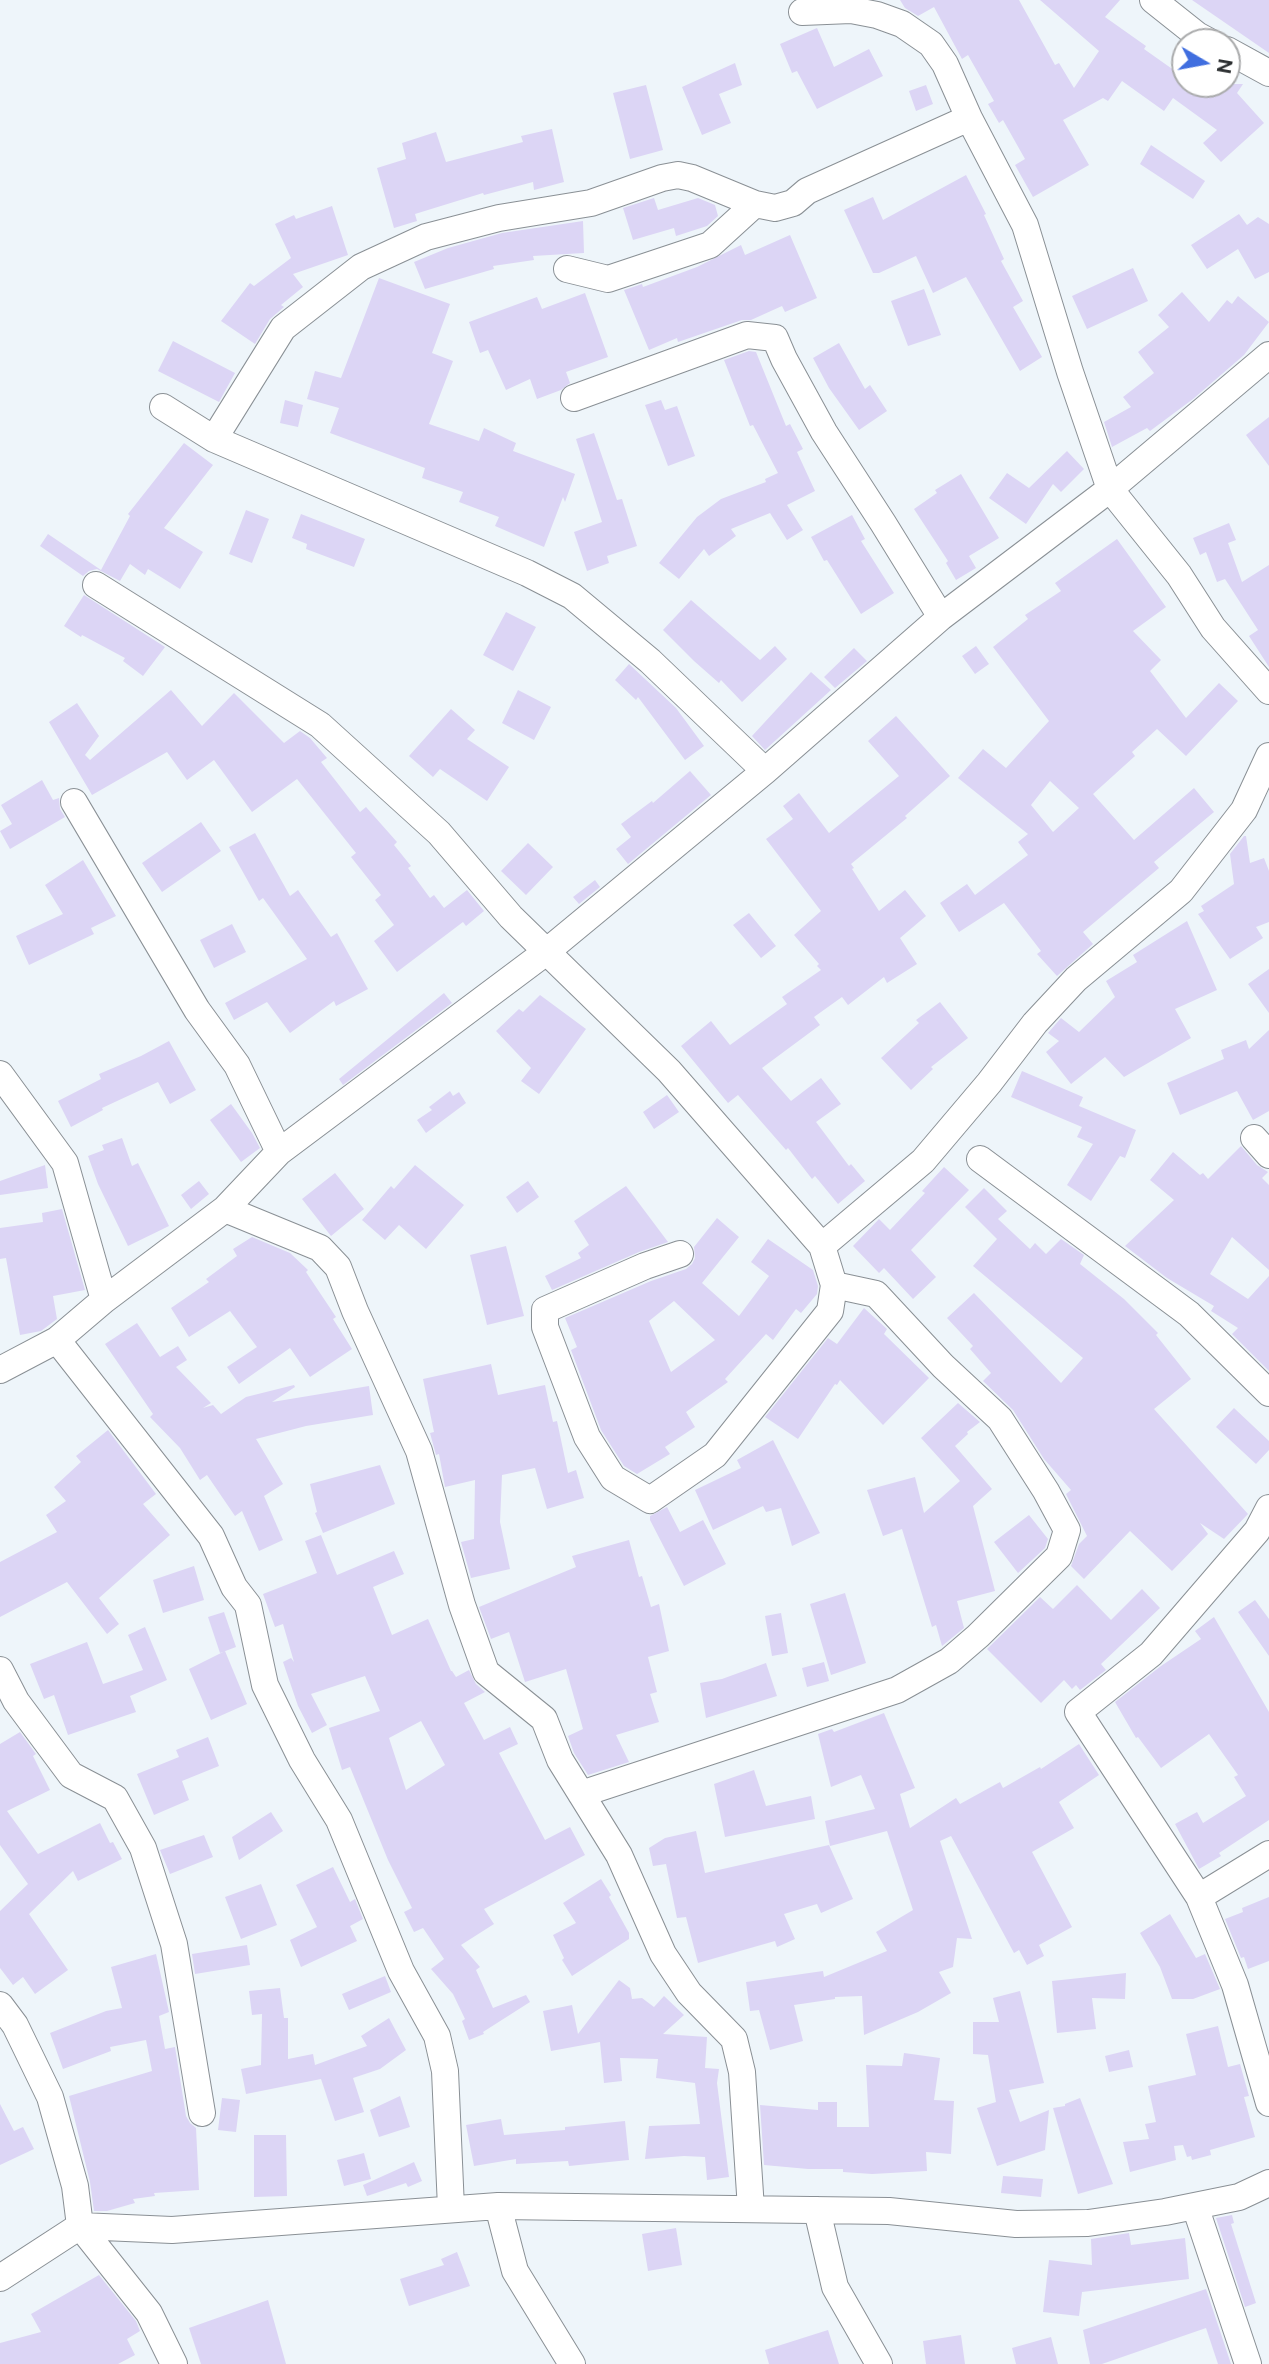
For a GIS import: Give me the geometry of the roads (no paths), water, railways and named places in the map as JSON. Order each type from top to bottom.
[{"type":"street","points":[[1153,0],[1188,28]]},
{"type":"street","points":[[802,12],[851,10],[877,15],[902,24],[931,44],[945,65],[969,118],[1025,225],[1070,372],[1110,489],[1179,575],[1213,628],[1269,691]]},
{"type":"street","points":[[1241,58],[1269,73]]},
{"type":"street","points":[[214,439],[283,328],[361,267],[426,237],[499,218],[591,203],[678,175],[692,178],[755,204],[775,208],[793,203],[807,191],[969,118]]},
{"type":"street","points":[[567,270],[608,279],[710,245],[755,204]]},
{"type":"street","points":[[574,398],[747,335],[775,338],[824,432],[941,617]]},
{"type":"street","points":[[0,1370],[57,1340],[104,1300],[225,1209],[279,1152],[546,952],[765,771],[941,617],[1110,489],[1269,355]]},
{"type":"street","points":[[163,407],[214,439],[527,573],[572,596],[650,661],[765,771]]},
{"type":"street","points":[[96,584],[320,725],[439,833],[511,917],[669,1071],[822,1246],[834,1285],[830,1311],[715,1455],[650,1500],[613,1478],[587,1437],[545,1327],[545,1310],[645,1266],[680,1254]]},
{"type":"street","points":[[822,1246],[923,1161],[1035,1023],[1076,979],[1181,891],[1244,810],[1269,756]]},
{"type":"street","points":[[74,802],[197,1010],[237,1065],[279,1152]]},
{"type":"street","points":[[0,1074],[65,1163],[104,1300]]},
{"type":"street","points":[[980,1159],[1189,1314],[1269,1393]]},
{"type":"street","points":[[225,1209],[320,1248],[338,1267],[419,1451],[462,1605],[486,1672],[544,1719],[560,1760],[620,1856],[663,1954],[689,1993],[734,2039],[742,2072],[751,2208]]},
{"type":"street","points":[[581,1794],[897,1690],[949,1661],[1059,1556],[1067,1530],[1046,1491],[1000,1419],[943,1366],[876,1294],[834,1285]]},
{"type":"street","points":[[57,1340],[211,1536],[234,1587],[248,1605],[265,1685],[302,1760],[339,1820],[401,1971],[437,2036],[445,2071],[451,2208]]},
{"type":"street","points":[[1269,1508],[1257,1531],[1151,1654],[1078,1712],[1199,1897],[1235,1985],[1269,2103]]},
{"type":"street","points":[[0,1670],[8,1707],[71,1775],[115,1798],[143,1848],[174,1944],[202,2113]]},
{"type":"street","points":[[1199,1897],[1269,1854]]},
{"type":"street","points":[[0,2005],[15,2025],[50,2098],[75,2186],[80,2226],[149,2313],[174,2364]]},
{"type":"street","points":[[0,2278],[80,2226],[172,2230],[498,2206],[889,2211],[1016,2224],[1088,2223],[1239,2197],[1269,2183]]},
{"type":"street","points":[[498,2206],[515,2271],[572,2364]]},
{"type":"street","points":[[1195,2206],[1248,2364]]},
{"type":"street","points":[[817,2210],[835,2287],[879,2364]]}]
